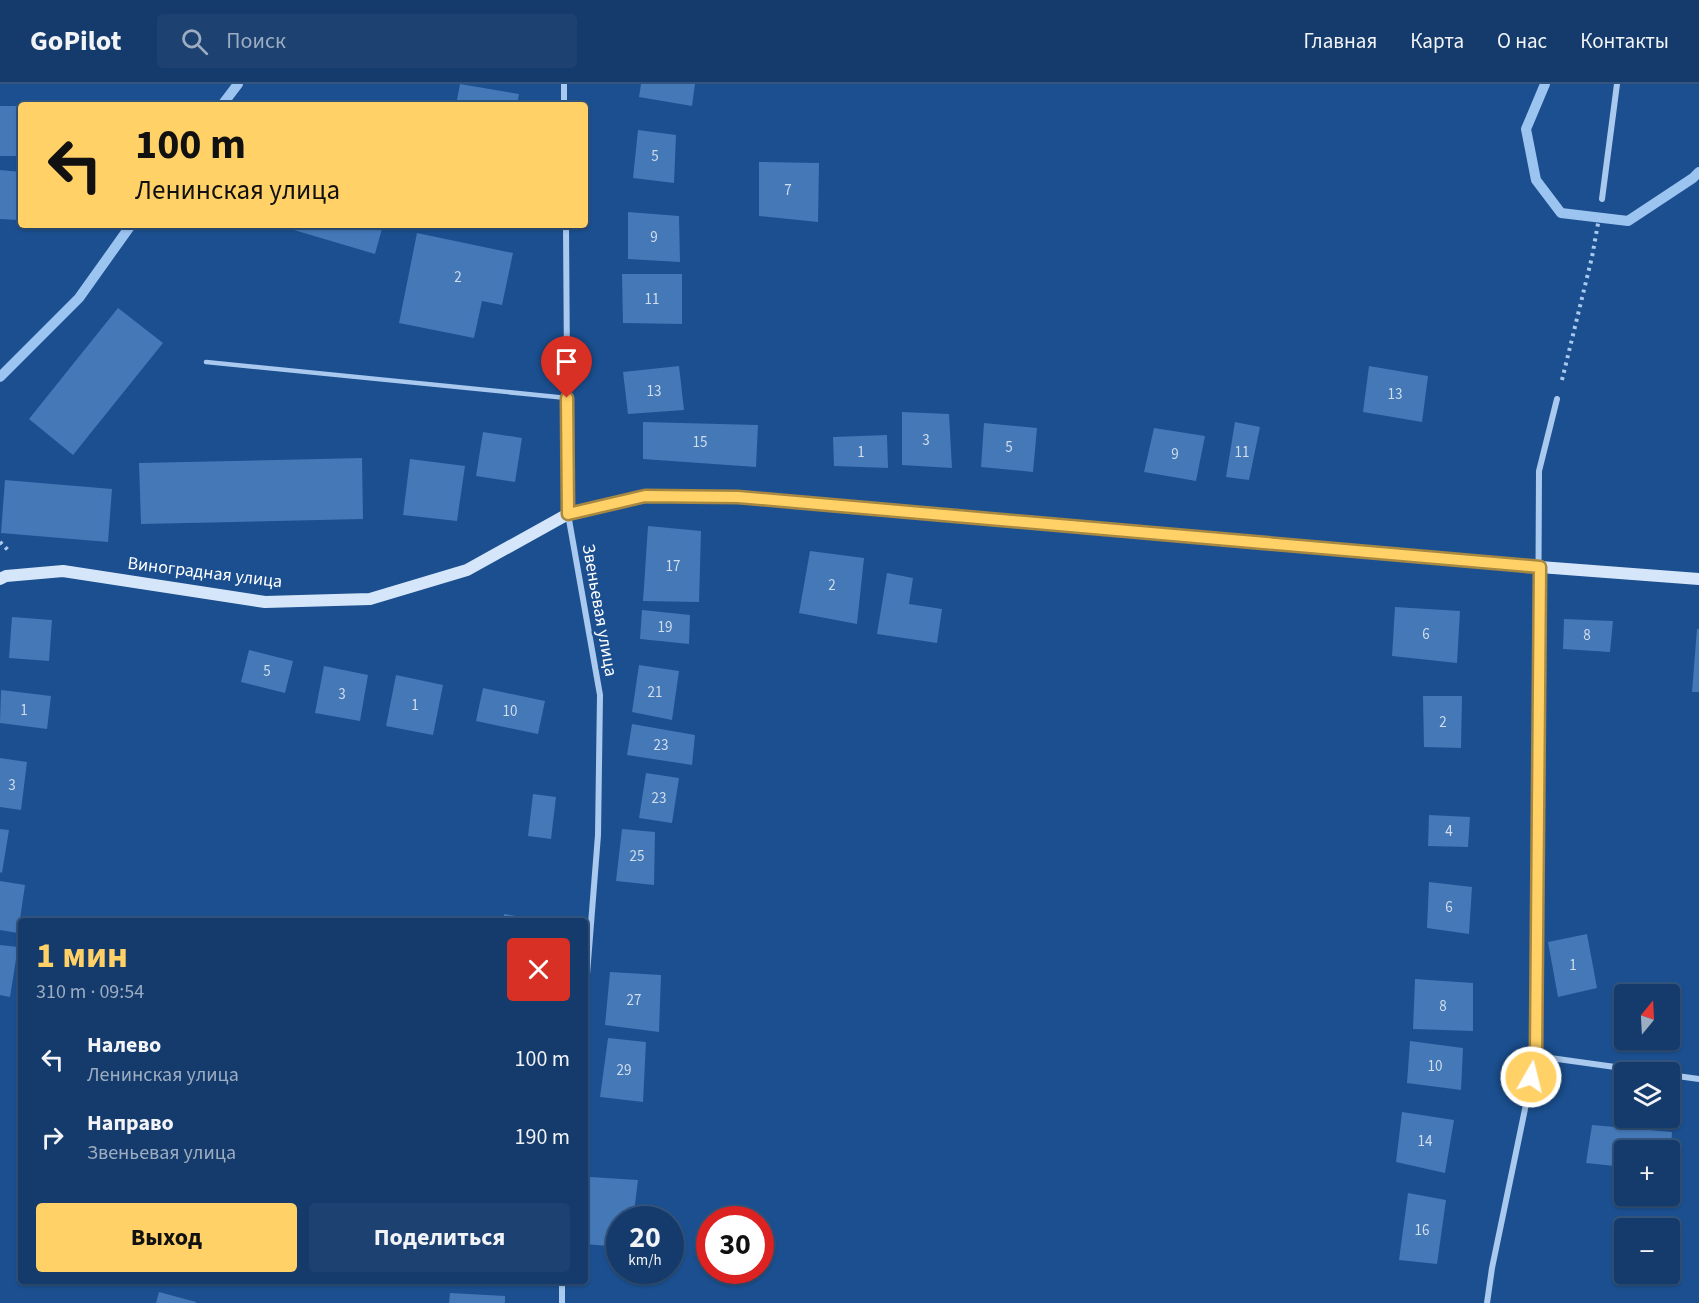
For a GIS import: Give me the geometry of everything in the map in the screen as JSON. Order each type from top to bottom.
[{"type":"street","points":[[564,84],[564,102]]},
{"type":"street","points":[[1602,199],[1617,84]]},
{"type":"street","name":"Звеньевая улица","points":[[566,228],[568,514],[600,695],[598,835],[588,962]]},
{"type":"street","points":[[1487,1303],[1492,1268],[1536,1056],[1539,471],[1557,399]]},
{"type":"street","name":"Виноградная улица","points":[[0,579],[6,576],[63,571],[265,602],[370,599],[467,570],[568,514],[645,496],[738,497],[1699,579]]},
{"type":"street","points":[[1536,1056],[1614,1067]]},
{"type":"street","points":[[1680,1076],[1699,1079]]},
{"type":"street","points":[[562,1284],[562,1303]]},
{"type":"lane","points":[[206,362],[567,398]]},
{"type":"path","points":[[1557,399],[1592,257],[1602,199]]},
{"type":"building","points":[[460,84],[519,94],[518,102],[457,102]]},
{"type":"building","points":[[641,84],[695,84],[692,106],[639,97]]},
{"type":"building","points":[[0,106],[18,106],[18,156],[0,156]]},
{"type":"building","points":[[638,130],[676,135],[674,183],[633,178]]},
{"type":"building","points":[[759,162],[819,163],[818,222],[759,216]]},
{"type":"building","points":[[0,170],[18,172],[18,220],[0,219]]},
{"type":"building","points":[[628,212],[679,216],[680,262],[628,259]]},
{"type":"building","points":[[287,228],[382,228],[375,254]]},
{"type":"building","points":[[417,233],[513,253],[502,305],[482,301],[474,338],[399,323]]},
{"type":"building","points":[[622,274],[682,274],[682,324],[623,323]]},
{"type":"building","points":[[118,308],[163,343],[73,455],[29,419]]},
{"type":"building","points":[[679,366],[684,410],[628,414],[623,372]]},
{"type":"building","points":[[1369,366],[1428,376],[1422,422],[1363,412]]},
{"type":"building","points":[[902,412],[949,414],[952,468],[902,465]]},
{"type":"building","points":[[643,422],[758,425],[756,467],[643,459]]},
{"type":"building","points":[[1235,422],[1260,427],[1249,480],[1226,477]]},
{"type":"building","points":[[984,423],[1037,428],[1033,472],[981,467]]},
{"type":"building","points":[[1154,428],[1205,436],[1196,481],[1144,472]]},
{"type":"building","points":[[483,432],[522,438],[515,482],[476,476]]},
{"type":"building","points":[[887,435],[888,468],[834,466],[833,437]]},
{"type":"building","points":[[362,458],[363,519],[141,524],[139,463]]},
{"type":"building","points":[[410,459],[465,466],[457,521],[403,515]]},
{"type":"building","points":[[5,480],[112,489],[108,542],[1,533]]},
{"type":"building","points":[[648,526],[701,531],[699,602],[643,601]]},
{"type":"building","points":[[810,551],[864,558],[857,624],[799,613]]},
{"type":"building","points":[[887,573],[913,578],[909,604],[942,609],[937,643],[877,634]]},
{"type":"building","points":[[1395,607],[1460,611],[1457,663],[1392,656]]},
{"type":"building","points":[[642,610],[690,615],[689,644],[640,639]]},
{"type":"building","points":[[12,617],[52,620],[49,661],[9,658]]},
{"type":"building","points":[[1564,619],[1613,621],[1610,652],[1563,649]]},
{"type":"building","points":[[1697,629],[1699,629],[1699,692],[1692,692]]},
{"type":"building","points":[[249,650],[293,661],[285,693],[241,682]]},
{"type":"building","points":[[639,665],[679,671],[672,720],[632,712]]},
{"type":"building","points":[[324,666],[368,675],[360,721],[315,713]]},
{"type":"building","points":[[396,675],[443,685],[433,735],[386,726]]},
{"type":"building","points":[[483,688],[545,701],[538,734],[476,721]]},
{"type":"building","points":[[1,690],[51,696],[47,729],[0,723]]},
{"type":"building","points":[[1423,696],[1462,696],[1461,748],[1424,747]]},
{"type":"building","points":[[632,724],[695,735],[692,765],[627,755]]},
{"type":"building","points":[[0,758],[27,762],[21,810],[0,807]]},
{"type":"building","points":[[646,773],[679,778],[672,823],[639,818]]},
{"type":"building","points":[[533,794],[556,797],[551,839],[528,836]]},
{"type":"building","points":[[1429,815],[1470,817],[1468,847],[1428,846]]},
{"type":"building","points":[[0,829],[9,830],[2,873],[0,872]]},
{"type":"building","points":[[622,829],[655,832],[654,885],[616,881]]},
{"type":"building","points":[[0,881],[25,885],[20,918],[18,918],[18,933],[0,930]]},
{"type":"building","points":[[1429,882],[1472,887],[1469,934],[1427,928]]},
{"type":"building","points":[[504,914],[528,918],[503,918]]},
{"type":"building","points":[[1587,934],[1597,988],[1558,997],[1548,942]]},
{"type":"building","points":[[0,945],[18,947],[10,997],[0,995]]},
{"type":"building","points":[[610,972],[661,975],[659,1032],[605,1025]]},
{"type":"building","points":[[1415,979],[1473,983],[1473,1031],[1413,1029]]},
{"type":"building","points":[[608,1038],[646,1042],[643,1102],[600,1097]]},
{"type":"building","points":[[1410,1041],[1463,1048],[1461,1090],[1407,1083]]},
{"type":"building","points":[[1402,1112],[1454,1120],[1445,1173],[1396,1162]]},
{"type":"building","points":[[1592,1125],[1672,1132],[1672,1140],[1614,1140],[1614,1166],[1586,1163]]},
{"type":"building","points":[[590,1177],[638,1180],[635,1206],[606,1206],[606,1246],[588,1244]]},
{"type":"building","points":[[1408,1193],[1446,1200],[1437,1264],[1399,1260]]},
{"type":"building","points":[[159,1292],[196,1302],[196,1303],[156,1303]]},
{"type":"building","points":[[450,1293],[505,1296],[505,1303],[449,1303]]},
{"type":"waterway","points":[[224,102],[238,84]]},
{"type":"waterway","points":[[1545,84],[1526,129],[1536,180],[1561,213],[1628,221],[1699,172]]},
{"type":"waterway","points":[[0,377],[79,298],[129,228]]},
{"type":"route","points":[[567,398],[568,514],[645,496],[738,497],[1540,567],[1536,1056],[1531,1077]]}]
